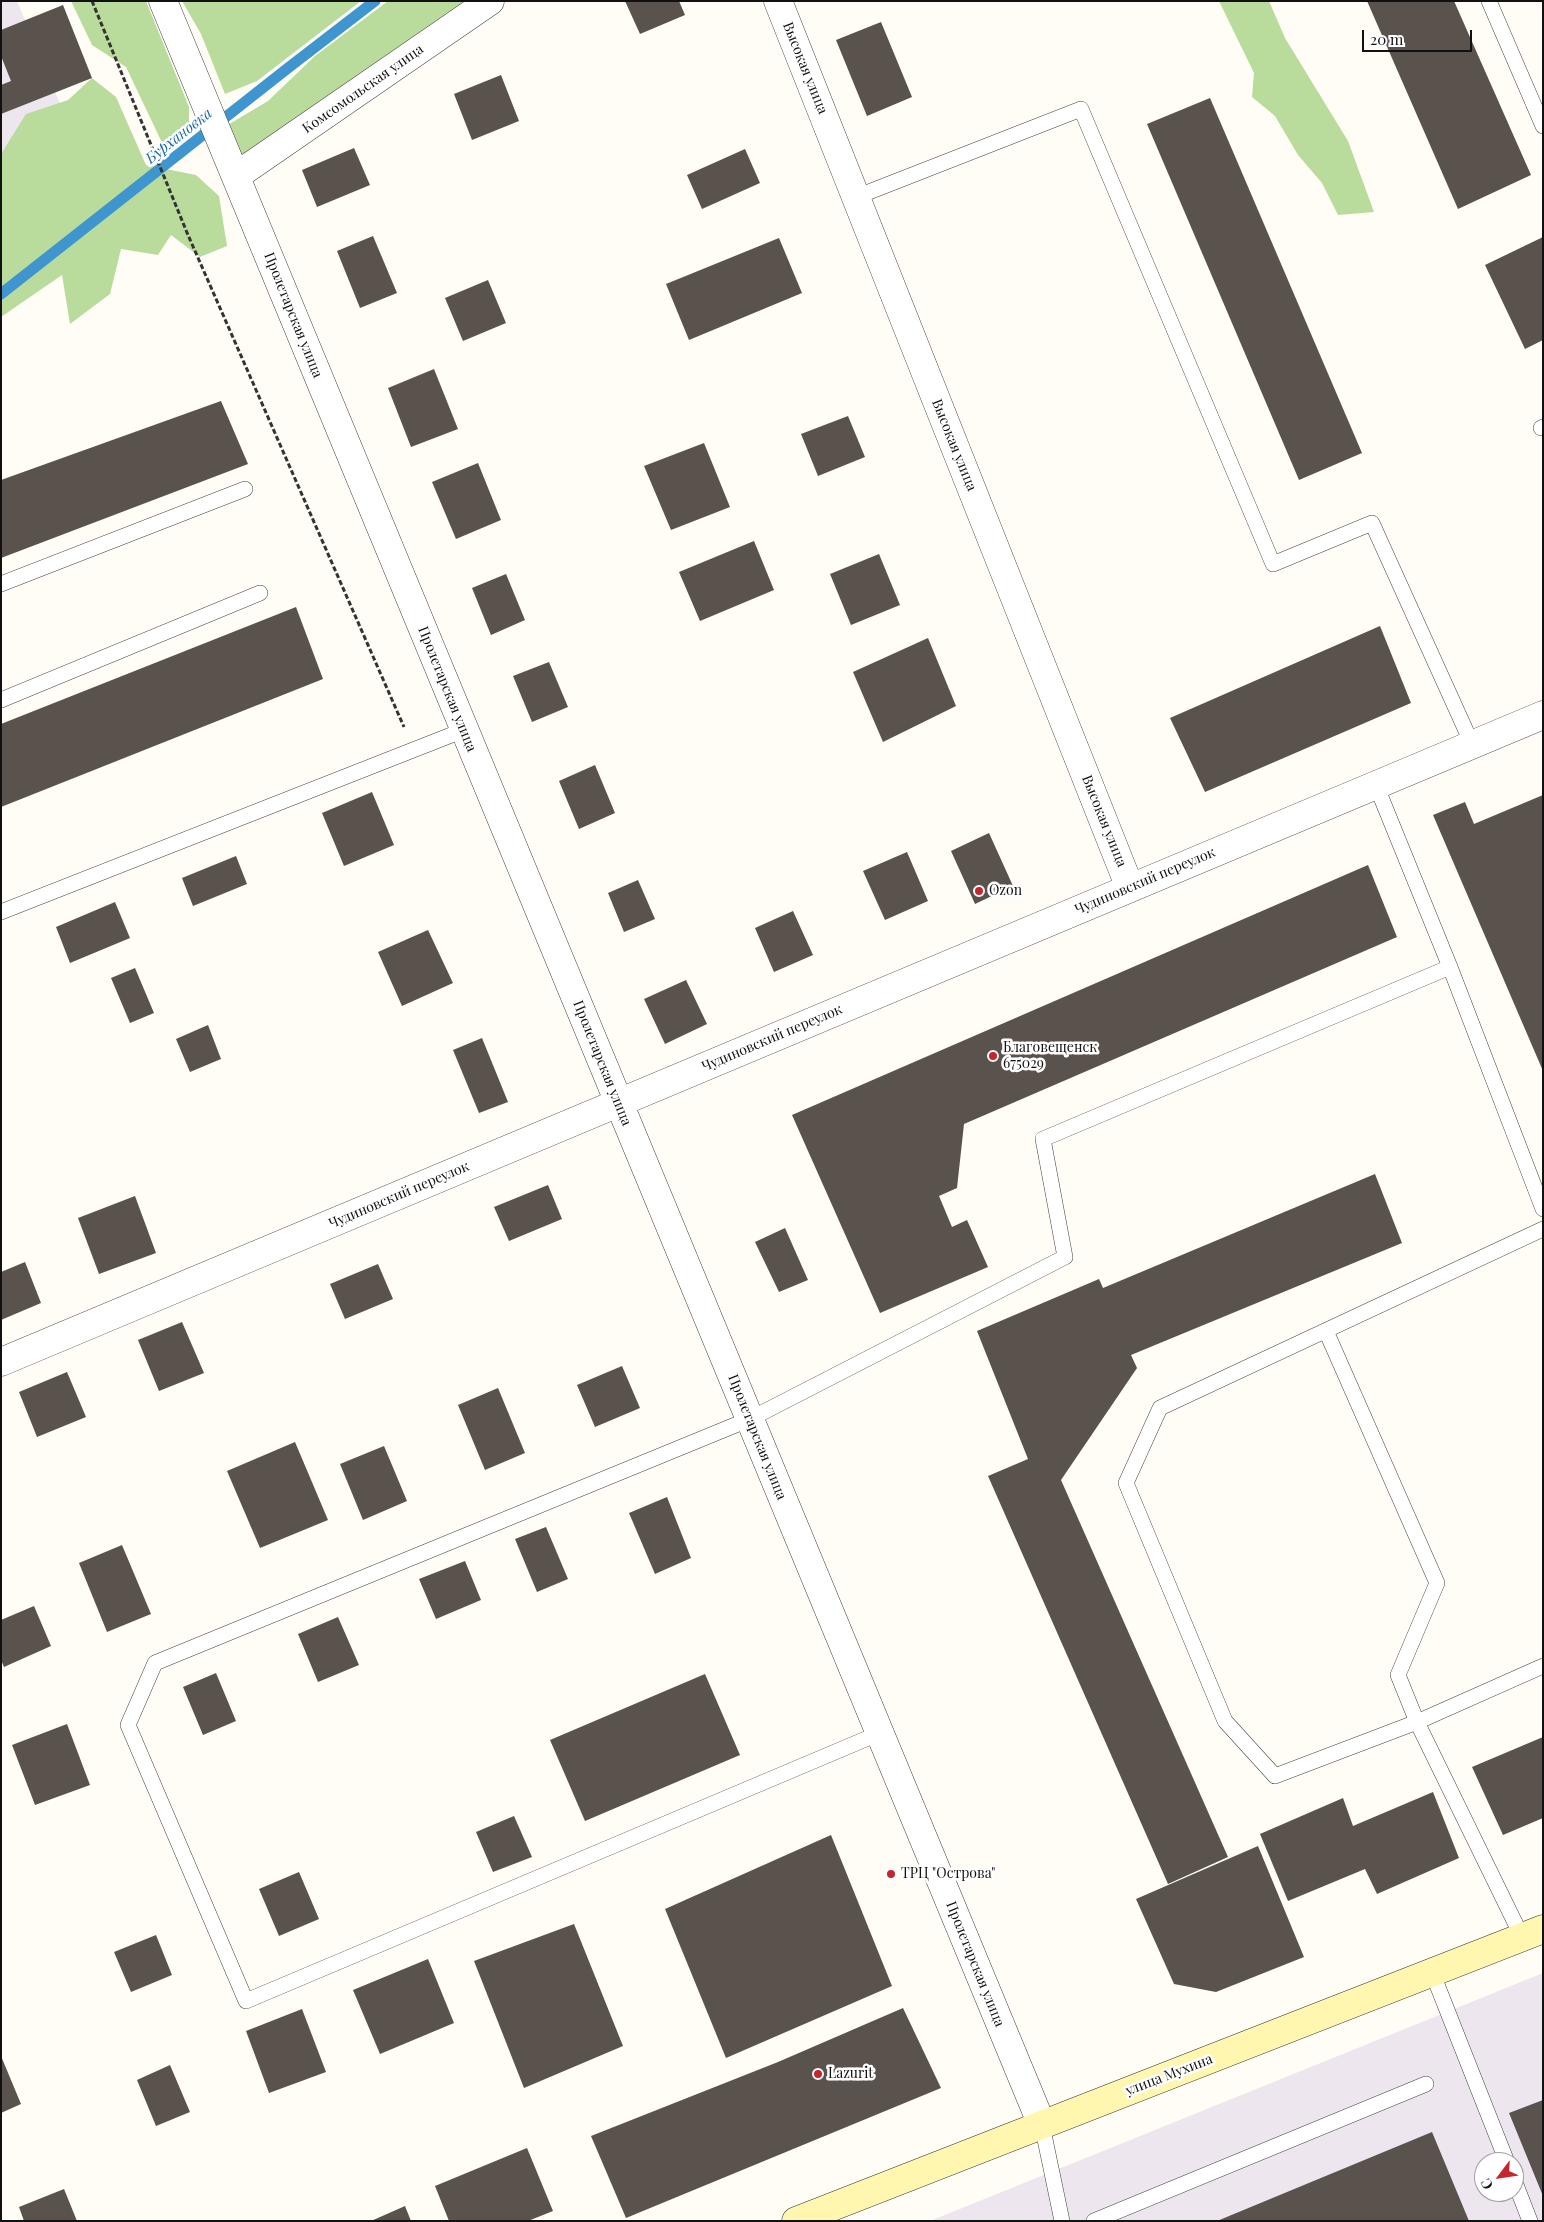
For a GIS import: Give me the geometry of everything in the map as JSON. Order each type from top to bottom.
[{"type":"main road","name":"улица Мухина","points":[[796,2221],[1532,1933]]},
{"type":"street","name":"Пролетарская улица","points":[[163,1],[1042,2125]]},
{"type":"street","name":"Комсомольская улица","points":[[236,176],[490,1]]},
{"type":"street","name":"Высокая улица","points":[[778,1],[1130,888]]},
{"type":"street","name":"Чудиновский переулок","points":[[1,1362],[1543,715]]},
{"type":"lane","points":[[1489,1],[1543,126]]},
{"type":"lane","points":[[856,197],[1081,109],[1273,564],[1372,522],[1472,744]]},
{"type":"lane","points":[[1,584],[245,489]]},
{"type":"lane","points":[[1,700],[260,593]]},
{"type":"lane","points":[[1,912],[464,730]]},
{"type":"lane","points":[[1376,784],[1450,967],[1543,1209]]},
{"type":"lane","points":[[880,1733],[246,2001],[128,1725],[155,1663],[750,1419],[1065,1257],[1043,1139],[1450,967]]},
{"type":"lane","points":[[1543,1229],[1160,1408],[1126,1483],[1225,1721],[1275,1776],[1417,1722],[1543,1666]]},
{"type":"lane","points":[[1326,1331],[1437,1583],[1398,1675],[1417,1722],[1532,1933]]},
{"type":"lane","points":[[1432,1972],[1503,2152]]},
{"type":"lane","points":[[1094,2221],[1426,2084]]},
{"type":"lane","points":[[1042,2125],[1062,2221]]},
{"type":"lane","points":[[1523,2202],[1530,2221]]},
{"type":"path","points":[[92,1],[122,79],[188,235],[414,750]]},
{"type":"shaded area","points":[[1,1],[17,1],[74,137],[1,198]]},
{"type":"shaded area","points":[[1543,1973],[1543,2221],[930,2221]]},
{"type":"green space","points":[[71,1],[146,1],[189,107],[189,135],[165,149],[126,67],[92,45]]},
{"type":"green space","points":[[182,1],[361,1],[257,81],[225,94],[201,34]]},
{"type":"green space","points":[[388,1],[468,1],[274,141],[238,157],[226,126],[268,101],[315,56]]},
{"type":"green space","points":[[1219,1],[1269,1],[1285,38],[1348,141],[1374,212],[1338,215],[1322,183],[1298,155],[1275,116],[1252,97],[1254,73]]},
{"type":"green space","points":[[92,78],[116,97],[146,165],[196,175],[219,196],[227,246],[200,257],[171,235],[158,255],[121,249],[110,294],[70,324],[62,275],[1,317],[1,154],[26,114],[68,100]]},
{"type":"building","points":[[625,1],[679,1],[685,15],[640,34]]},
{"type":"building","points":[[1367,1],[1454,1],[1531,175],[1458,209]]},
{"type":"building","points":[[63,5],[92,78],[1,114],[1,85],[11,81],[1,56],[1,30]]},
{"type":"building","points":[[881,22],[912,97],[867,116],[836,40]]},
{"type":"building","points":[[501,75],[519,121],[472,140],[454,94]]},
{"type":"building","points":[[1210,98],[1362,453],[1299,480],[1147,124]]},
{"type":"building","points":[[354,148],[370,185],[317,207],[302,170]]},
{"type":"building","points":[[745,149],[760,183],[702,209],[687,175]]},
{"type":"building","points":[[373,236],[397,293],[360,308],[337,251]]},
{"type":"building","points":[[1543,237],[1543,340],[1525,349],[1485,265]]},
{"type":"building","points":[[779,238],[802,293],[689,340],[666,284]]},
{"type":"building","points":[[488,280],[506,323],[463,341],[445,298]]},
{"type":"building","points":[[434,369],[458,429],[411,447],[388,388]]},
{"type":"building","points":[[221,401],[248,464],[1,558],[1,480]]},
{"type":"building","points":[[848,416],[865,457],[818,476],[801,434]]},
{"type":"building","points":[[704,443],[730,507],[671,530],[644,466]]},
{"type":"building","points":[[478,463],[501,520],[456,539],[432,482]]},
{"type":"building","points":[[754,541],[774,590],[700,621],[679,572]]},
{"type":"building","points":[[879,554],[900,605],[851,625],[830,574]]},
{"type":"building","points":[[506,574],[525,620],[491,635],[472,588]]},
{"type":"building","points":[[296,607],[323,679],[1,807],[1,724]]},
{"type":"building","points":[[1380,626],[1411,703],[1205,792],[1170,718]]},
{"type":"building","points":[[928,638],[956,706],[883,742],[853,672]]},
{"type":"building","points":[[549,662],[568,707],[532,722],[513,676]]},
{"type":"building","points":[[595,765],[615,813],[579,829],[559,781]]},
{"type":"building","points":[[372,792],[394,845],[344,866],[322,813]]},
{"type":"building","points":[[1543,795],[1543,1071],[1433,815],[1465,802],[1474,824]]},
{"type":"building","points":[[989,833],[1013,886],[975,904],[951,851]]},
{"type":"building","points":[[907,852],[928,901],[885,920],[863,871]]},
{"type":"building","points":[[236,856],[247,884],[193,906],[182,878]]},
{"type":"building","points":[[1368,865],[1397,937],[964,1124],[957,1188],[939,1196],[952,1227],[967,1220],[988,1267],[880,1313],[792,1115]]},
{"type":"building","points":[[638,880],[655,919],[624,932],[608,893]]},
{"type":"building","points":[[115,902],[130,938],[70,963],[56,927]]},
{"type":"building","points":[[793,911],[813,955],[774,972],[755,928]]},
{"type":"building","points":[[428,930],[453,983],[402,1006],[378,952]]},
{"type":"building","points":[[135,968],[154,1013],[130,1023],[111,978]]},
{"type":"building","points":[[686,980],[707,1024],[665,1044],[644,999]]},
{"type":"building","points":[[208,1025],[221,1059],[190,1072],[176,1039]]},
{"type":"building","points":[[482,1038],[508,1102],[479,1113],[453,1050]]},
{"type":"building","points":[[1375,1174],[1402,1243],[1131,1355],[1137,1368],[1061,1480],[1228,1857],[1168,1884],[988,1476],[1028,1459],[977,1331],[1099,1279],[1103,1288]]},
{"type":"building","points":[[548,1185],[562,1219],[509,1241],[494,1207]]},
{"type":"building","points":[[135,1196],[156,1253],[99,1274],[78,1218]]},
{"type":"building","points":[[785,1228],[808,1280],[779,1292],[755,1242]]},
{"type":"building","points":[[25,1262],[41,1303],[1,1320],[1,1272]]},
{"type":"building","points":[[378,1264],[393,1299],[345,1319],[330,1284]]},
{"type":"building","points":[[182,1322],[204,1373],[159,1391],[138,1340]]},
{"type":"building","points":[[622,1366],[640,1408],[595,1427],[577,1385]]},
{"type":"building","points":[[67,1372],[86,1417],[37,1437],[19,1392]]},
{"type":"building","points":[[498,1388],[525,1453],[485,1470],[458,1405]]},
{"type":"building","points":[[295,1442],[328,1520],[260,1548],[227,1471]]},
{"type":"building","points":[[384,1446],[407,1501],[363,1520],[340,1464]]},
{"type":"building","points":[[667,1497],[691,1558],[655,1574],[629,1513]]},
{"type":"building","points":[[546,1527],[568,1579],[537,1592],[515,1539]]},
{"type":"building","points":[[122,1545],[151,1614],[107,1632],[79,1563]]},
{"type":"building","points":[[465,1561],[481,1600],[436,1619],[419,1579]]},
{"type":"building","points":[[34,1606],[51,1646],[4,1667],[1,1660],[1,1620]]},
{"type":"building","points":[[338,1617],[359,1665],[318,1682],[298,1634]]},
{"type":"building","points":[[216,1673],[236,1721],[203,1735],[183,1687]]},
{"type":"building","points":[[705,1674],[740,1755],[585,1821],[550,1740]]},
{"type":"building","points":[[67,1724],[90,1785],[35,1805],[12,1745]]},
{"type":"building","points":[[1543,1737],[1543,1818],[1503,1835],[1472,1767]]},
{"type":"building","points":[[1433,1792],[1459,1858],[1377,1894],[1365,1869],[1288,1901],[1260,1834],[1343,1798],[1353,1826]]},
{"type":"building","points":[[514,1816],[532,1857],[493,1872],[476,1832]]},
{"type":"building","points":[[831,1835],[892,1986],[726,2058],[665,1909]]},
{"type":"building","points":[[1258,1846],[1304,1957],[1216,1992],[1174,1984],[1136,1899]]},
{"type":"building","points":[[299,1872],[319,1919],[279,1936],[259,1889]]},
{"type":"building","points":[[574,1924],[623,2046],[524,2088],[474,1961]]},
{"type":"building","points":[[156,1935],[172,1975],[131,1992],[114,1952]]},
{"type":"building","points":[[428,1959],[454,2023],[380,2054],[353,1990]]},
{"type":"building","points":[[903,2008],[941,2088],[626,2218],[591,2136],[778,2062]]},
{"type":"building","points":[[302,2009],[326,2072],[269,2093],[246,2031]]},
{"type":"building","points":[[1,2056],[21,2104],[1,2113]]},
{"type":"building","points":[[170,2065],[190,2112],[156,2126],[137,2080]]},
{"type":"building","points":[[1543,2100],[1543,2196],[1509,2113]]},
{"type":"building","points":[[1432,2132],[1469,2221],[1217,2221]]},
{"type":"building","points":[[527,2148],[553,2211],[528,2221],[449,2221],[435,2186]]},
{"type":"building","points":[[64,2189],[77,2221],[24,2221],[19,2207]]},
{"type":"building","points":[[405,2206],[411,2221],[371,2221]]},
{"type":"waterway","name":"Бурхановка","points":[[1,294],[375,1]]},
{"type":"place","name":"Ozon","points":[[979,891]]},
{"type":"place","name":"Благовещенск 675029","points":[[993,1056]]},
{"type":"place","name":"ТРЦ \"Острова\"","points":[[891,1874]]},
{"type":"place","name":"Lazurit","points":[[818,2074]]}]
